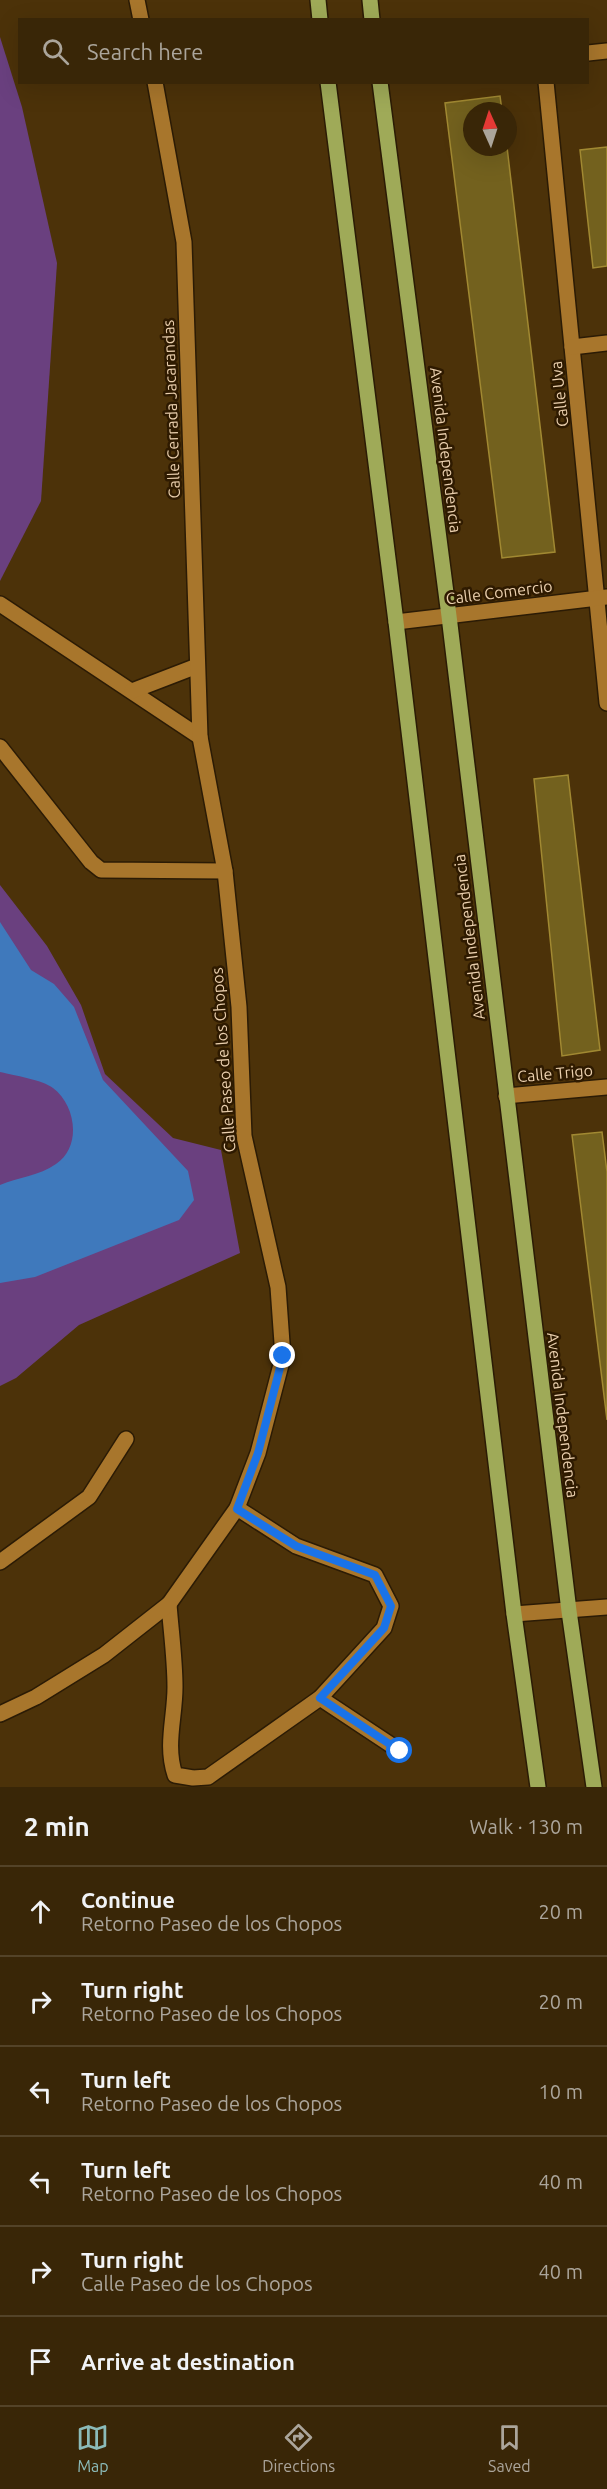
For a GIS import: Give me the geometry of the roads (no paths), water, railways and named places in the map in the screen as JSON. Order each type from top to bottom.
[{"type":"main road","points":[[318,0],[320,18]]},
{"type":"main road","points":[[370,0],[372,18]]},
{"type":"main road","points":[[332,84],[514,1614],[538,1787]]},
{"type":"main road","name":"Avenida Independencia","points":[[380,84],[449,616],[569,1611],[594,1787]]},
{"type":"street","points":[[137,0],[141,18]]},
{"type":"street","points":[[589,53],[607,51]]},
{"type":"street","name":"Calle Cerrada Jacarandas","points":[[155,84],[184,242],[200,737]]},
{"type":"street","name":"Calle Uva","points":[[546,84],[572,347],[602,597],[607,703]]},
{"type":"street","points":[[572,347],[607,343]]},
{"type":"street","name":"Calle Comercio","points":[[396,622],[602,597]]},
{"type":"street","points":[[0,604],[200,737]]},
{"type":"street","points":[[132,691],[197,666]]},
{"type":"street","name":"Calle Paseo de los Chopos","points":[[0,1714],[36,1697],[104,1655],[169,1604],[237,1509],[258,1453],[283,1356],[278,1287],[244,1136],[239,1007],[225,871],[200,737]]},
{"type":"street","points":[[0,747],[91,862],[101,870],[225,871]]},
{"type":"street","name":"Calle Trigo","points":[[506,1096],[607,1087]]},
{"type":"street","points":[[0,1562],[89,1497],[126,1439]]},
{"type":"street","points":[[169,1604],[175,1688],[169,1746],[175,1775],[193,1778],[208,1777],[320,1698],[384,1628],[391,1606],[375,1575],[296,1546],[237,1509]]},
{"type":"street","points":[[514,1614],[607,1606]]},
{"type":"street","points":[[320,1698],[400,1751]]},
{"type":"water","points":[[0,922],[31,970],[54,984],[74,1007],[103,1080],[188,1171],[194,1200],[179,1220],[35,1277],[0,1283],[0,1185],[43,1171],[56,1164],[70,1147],[73,1126],[67,1105],[53,1088],[35,1080],[0,1072]]}]
